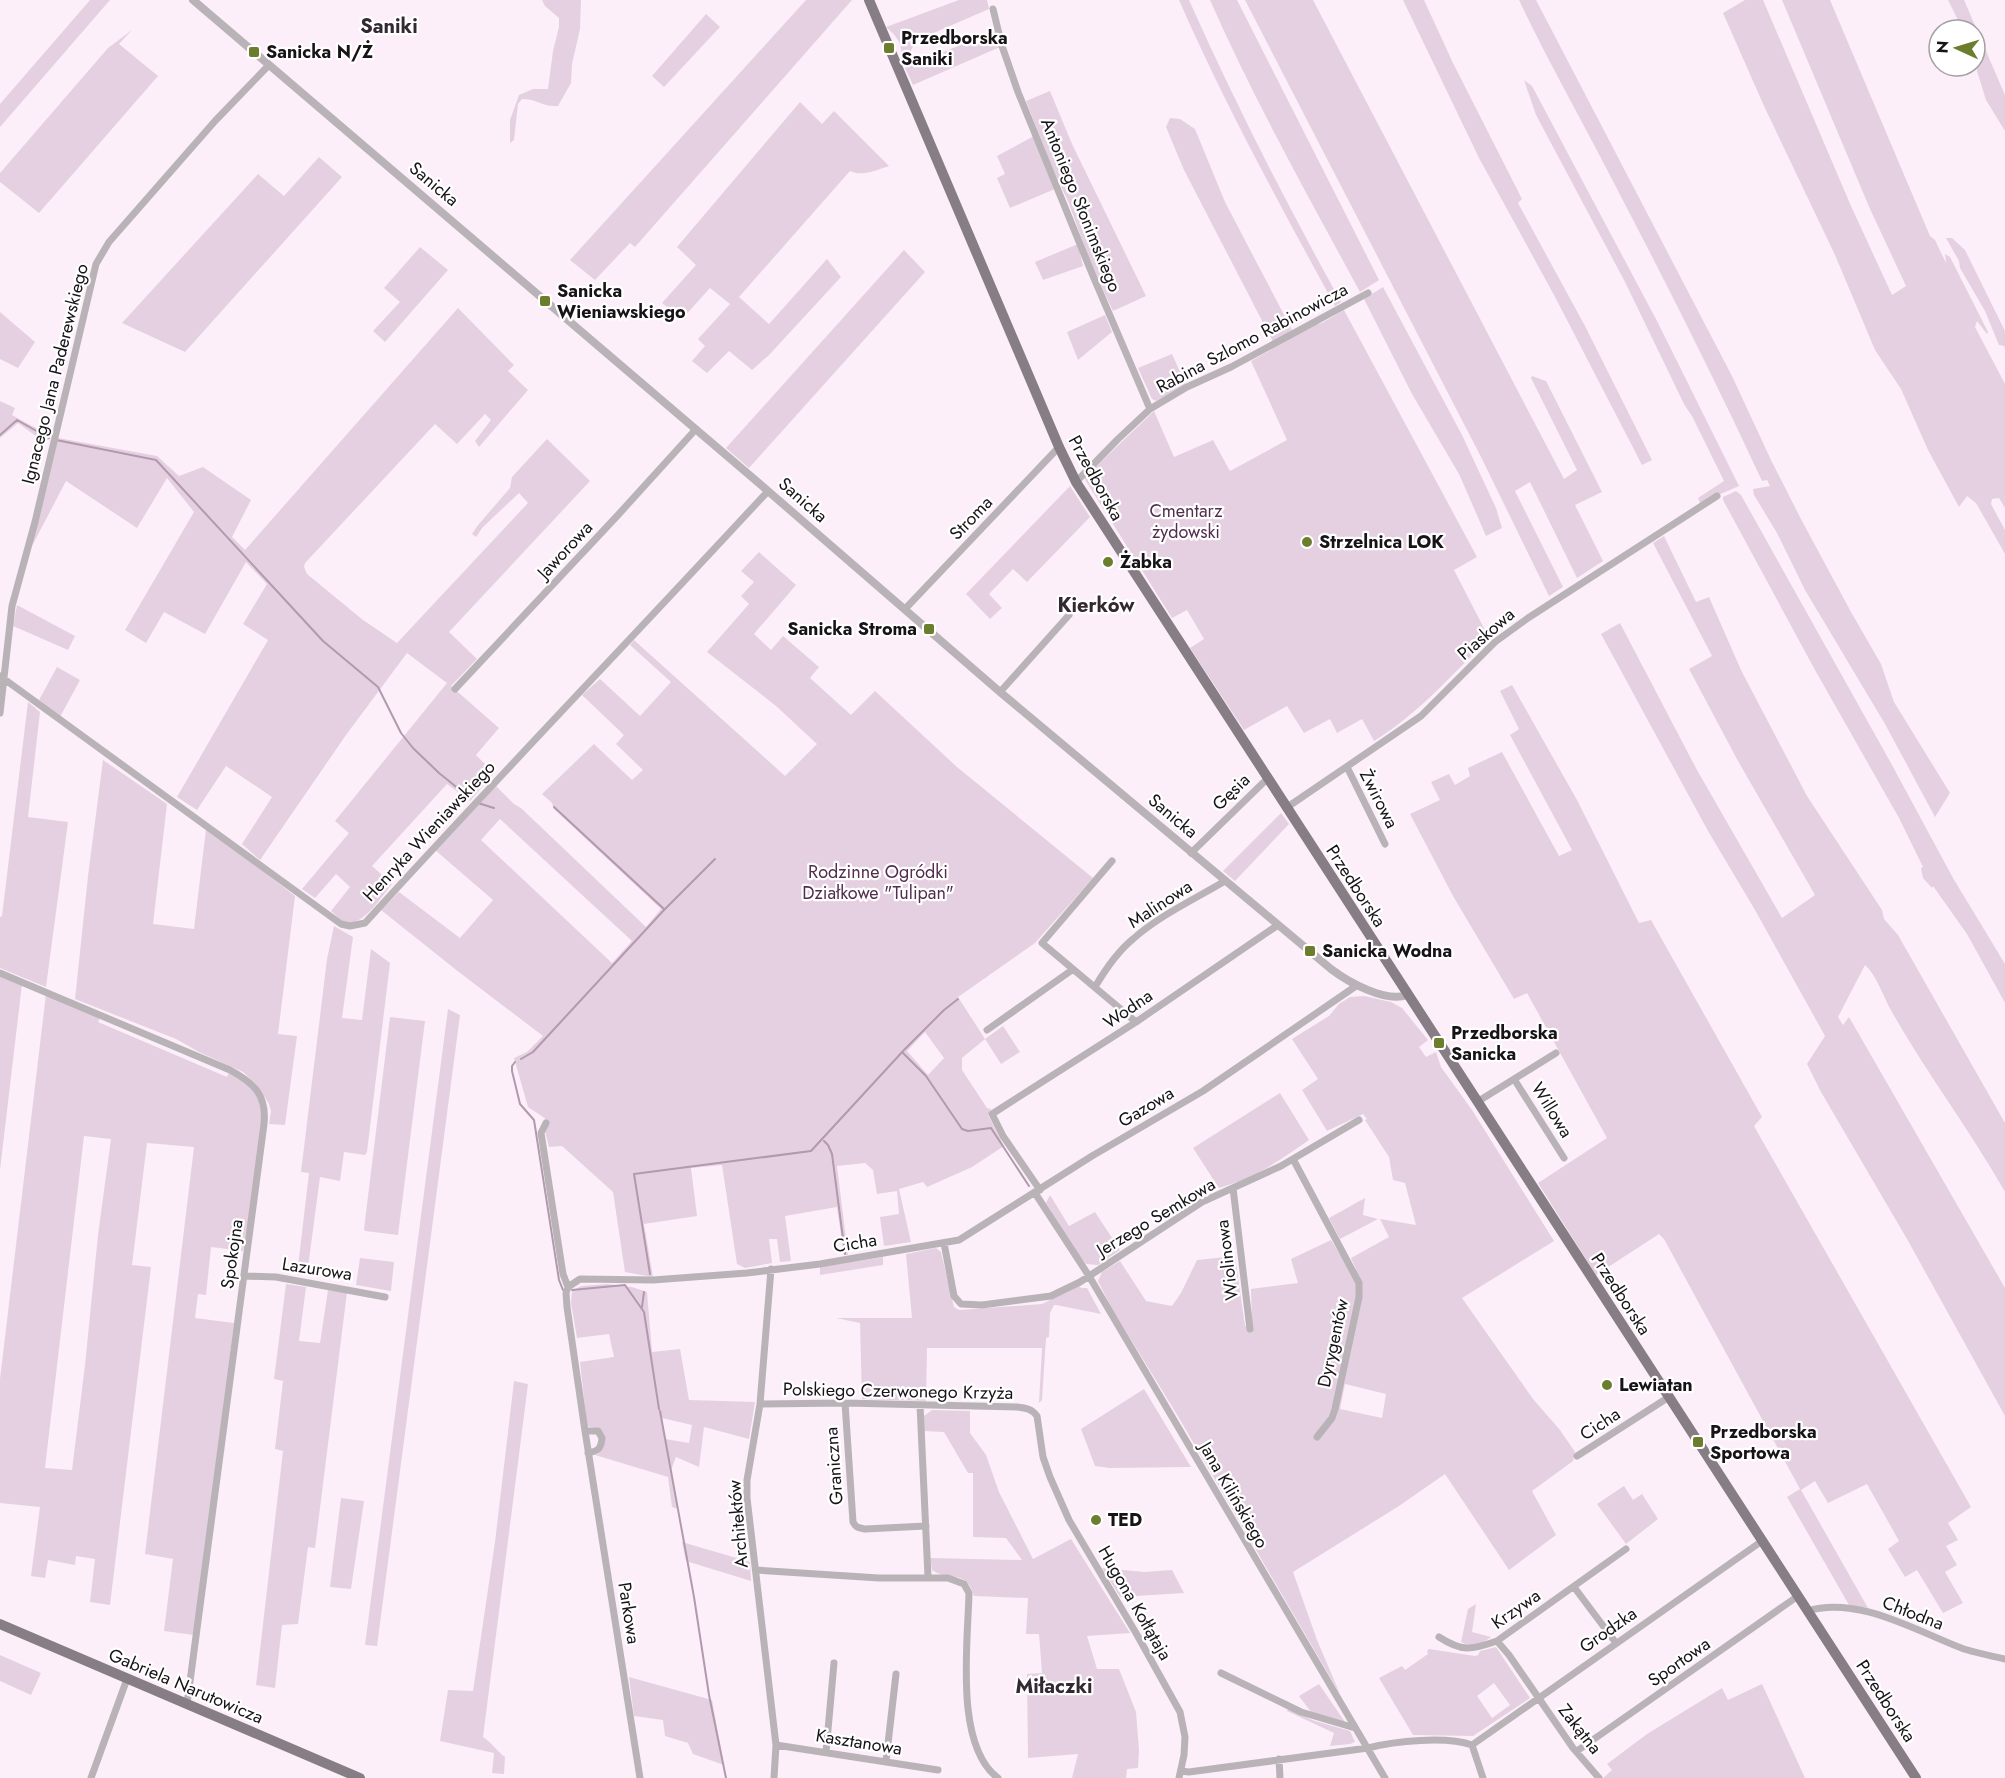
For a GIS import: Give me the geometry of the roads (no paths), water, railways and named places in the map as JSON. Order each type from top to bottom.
[{"type":"main road","name":"Przedborska","points":[[868,0],[1076,482],[1916,1778]]},
{"type":"main road","name":"Gabriela Narutowicza","points":[[0,1624],[360,1778]]},
{"type":"street","name":"Sanicka","points":[[193,0],[1000,692],[1331,969],[1356,986],[1397,996],[1407,994]]},
{"type":"street","name":"Antoniego Słonimskiego","points":[[993,9],[1002,46],[1018,92],[1150,409]]},
{"type":"street","name":"Ignacego Jana Paderewskiego","points":[[2,678],[12,606],[35,522],[96,264],[109,242],[215,121],[269,65]]},
{"type":"street","name":"Rabina Szlomo Rabinowicza","points":[[1076,482],[1150,409],[1187,387],[1231,367],[1368,293]]},
{"type":"street","name":"Jaworowa","points":[[455,689],[696,429]]},
{"type":"street","name":"Stroma","points":[[905,609],[1059,447]]},
{"type":"street","name":"Henryka Wieniawskiego","points":[[2,678],[341,924],[350,926],[365,923],[768,491]]},
{"type":"street","name":"Piaskowa","points":[[1286,808],[1421,716],[1495,642],[1528,618],[1717,496]]},
{"type":"street","points":[[1000,692],[1069,615]]},
{"type":"street","points":[[0,713],[2,678]]},
{"type":"street","name":"Żwirowa","points":[[1347,768],[1385,844]]},
{"type":"street","name":"Gęsia","points":[[1191,852],[1267,779]]},
{"type":"street","points":[[1112,861],[1042,943],[1137,1022]]},
{"type":"street","name":"Malinowa","points":[[1095,987],[1108,965],[1132,939],[1160,919],[1225,881]]},
{"type":"street","name":"Wodna","points":[[992,1114],[1137,1022],[1278,924]]},
{"type":"street","points":[[987,1030],[1072,970]]},
{"type":"street","name":"Spokojna","points":[[0,973],[230,1070],[257,1090],[264,1106],[265,1115],[187,1704]]},
{"type":"street","name":"Gazowa","points":[[944,1243],[966,1237],[1037,1191],[1203,1091],[1356,986]]},
{"type":"street","points":[[1477,1102],[1556,1053]]},
{"type":"street","name":"Willowa","points":[[1514,1079],[1564,1158]]},
{"type":"street","name":"Jerzego Semkowa","points":[[992,1114],[1003,1136],[1089,1276],[1202,1202],[1293,1159],[1359,1120]]},
{"type":"street","name":"Parkowa","points":[[546,1123],[541,1133],[563,1274],[570,1285],[566,1293],[567,1307],[640,1778]]},
{"type":"street","name":"Dyrygentów","points":[[1293,1159],[1359,1284],[1359,1298],[1335,1409],[1332,1418],[1317,1437]]},
{"type":"street","name":"Wiolinowa","points":[[1233,1188],[1250,1329]]},
{"type":"street","points":[[944,1243],[954,1296],[958,1302],[966,1305],[1046,1298],[1089,1276]]},
{"type":"street","name":"Cicha","points":[[570,1285],[580,1279],[653,1280],[747,1273],[820,1264],[944,1243]]},
{"type":"street","name":"Architektów","points":[[771,1269],[760,1404],[747,1480],[747,1498],[776,1745],[774,1778]]},
{"type":"street","name":"Lazurowa","points":[[244,1276],[276,1277],[385,1297]]},
{"type":"street","name":"Jana Kilińskiego","points":[[1089,1276],[1385,1778]]},
{"type":"street","name":"Cicha","points":[[1577,1456],[1669,1397]]},
{"type":"street","name":"Polskiego Czerwonego Krzyża","points":[[760,1404],[845,1403],[1017,1407],[1027,1408],[1034,1412]]},
{"type":"street","name":"Graniczna","points":[[845,1403],[853,1522],[858,1528],[865,1529],[926,1526]]},
{"type":"street","points":[[920,1405],[928,1577]]},
{"type":"street","name":"Hugona Kołłątaja","points":[[1034,1412],[1043,1457],[1069,1520],[1180,1712],[1185,1737],[1180,1774]]},
{"type":"street","points":[[585,1431],[598,1431],[602,1438],[600,1448],[588,1454]]},
{"type":"street","name":"Grodzka","points":[[1472,1745],[1762,1541]]},
{"type":"street","name":"Krzywa","points":[[1439,1637],[1462,1649],[1474,1649],[1497,1641],[1626,1550]]},
{"type":"street","points":[[756,1570],[879,1578],[948,1578],[964,1584],[969,1593],[968,1716],[972,1736],[984,1763],[998,1778]]},
{"type":"street","points":[[1574,1587],[1616,1643]]},
{"type":"street","name":"Sportowa","points":[[1577,1751],[1798,1596]]},
{"type":"street","name":"Chłodna","points":[[1808,1611],[1838,1608],[1875,1613],[1965,1649],[2005,1659]]},
{"type":"street","name":"Zakątna","points":[[1497,1641],[1509,1654],[1538,1699],[1599,1778]]},
{"type":"street","points":[[826,1752],[834,1663]]},
{"type":"street","points":[[1221,1673],[1301,1712],[1355,1728]]},
{"type":"street","points":[[886,1761],[896,1674]]},
{"type":"street","points":[[91,1778],[127,1679]]},
{"type":"street","points":[[1180,1774],[1279,1759],[1368,1749],[1397,1742],[1455,1741],[1472,1745],[1483,1778]]},
{"type":"street","name":"Kasztanowa","points":[[776,1745],[939,1770]]},
{"type":"street","points":[[1279,1759],[1280,1778]]},
{"type":"waterway","points":[[0,435],[17,420],[49,438]]},
{"type":"waterway","points":[[56,440],[156,460],[323,641],[378,687],[401,733],[413,748],[470,798]]},
{"type":"waterway","points":[[478,803],[494,808]]},
{"type":"waterway","points":[[554,807],[664,909]]},
{"type":"waterway","points":[[521,1059],[533,1052],[664,910],[715,859]]},
{"type":"waterway","points":[[650,1274],[634,1174],[811,1151],[904,1050],[958,999]]},
{"type":"waterway","points":[[902,1052],[926,1076],[962,1129],[968,1131],[991,1128],[1029,1186]]},
{"type":"waterway","points":[[515,1062],[512,1071],[520,1104],[534,1120],[559,1280],[563,1290]]},
{"type":"waterway","points":[[824,1141],[832,1154],[845,1254]]},
{"type":"waterway","points":[[572,1290],[625,1285],[644,1312],[659,1409]]},
{"type":"waterway","points":[[642,1307],[644,1292]]},
{"type":"waterway","points":[[660,1411],[694,1597],[709,1695],[726,1778]]},
{"type":"place","name":"Przedborska Saniki","points":[[889,48]]},
{"type":"place","name":"Sanicka N/Ż","points":[[254,52]]},
{"type":"place","name":"Sanicka Wieniawskiego","points":[[545,301]]},
{"type":"place","name":"Strzelnica LOK","points":[[1307,542]]},
{"type":"place","name":"Żabka","points":[[1108,562]]},
{"type":"place","name":"Sanicka Stroma","points":[[929,629]]},
{"type":"place","name":"Sanicka Wodna","points":[[1310,951]]},
{"type":"place","name":"Przedborska Sanicka","points":[[1439,1043]]},
{"type":"place","name":"Lewiatan","points":[[1607,1385]]},
{"type":"place","name":"Przedborska Sportowa","points":[[1698,1442]]},
{"type":"place","name":"TED","points":[[1096,1520]]},
{"type":"district","name":"Saniki","points":[[389,26]]},
{"type":"district","name":"Kierków","points":[[1096,605]]},
{"type":"district","name":"Miłaczki","points":[[1054,1686]]},
{"type":"park label","name":"Cmentarz żydowski","points":[[1186,521]]},
{"type":"park label","name":"Rodzinne Ogródki Działkowe \"Tulipan\"","points":[[878,882]]}]
